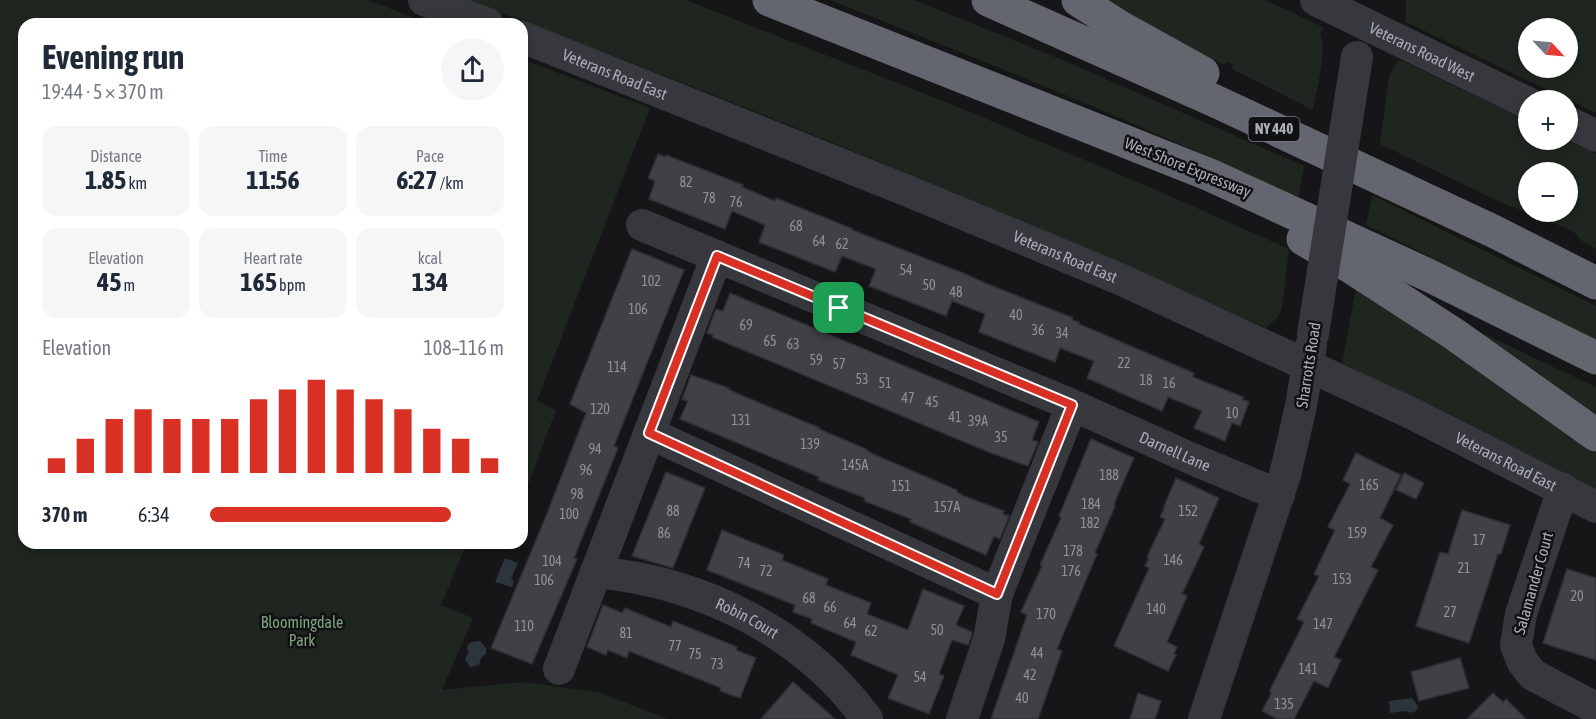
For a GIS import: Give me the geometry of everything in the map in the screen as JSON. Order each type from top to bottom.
[{"type":"highway","name":"West Shore Expressway","points":[[769,0],[1210,175],[1428,275],[1596,358]]},
{"type":"highway","name":"NY 440","points":[[988,0],[1205,96],[1596,283]]},
{"type":"highway","points":[[1078,0],[1120,27],[1186,64],[1429,183],[1558,264]]},
{"type":"highway","points":[[1075,122],[1204,190],[1308,241],[1454,334],[1596,435]]},
{"type":"street","points":[[424,0],[472,18]]},
{"type":"street","name":"Veterans Road West","points":[[1316,0],[1365,12],[1518,97]]},
{"type":"street","name":"Sharrotts Road","points":[[1204,719],[1291,453],[1308,365],[1365,12]]},
{"type":"street","name":"Veterans Road East","points":[[528,39],[837,162],[1048,249],[1413,414],[1596,507]]},
{"type":"street","points":[[1578,127],[1596,136]]},
{"type":"street","name":"Darnell Lane","points":[[642,225],[1072,405],[1279,495]]},
{"type":"street","points":[[559,669],[717,256]]},
{"type":"street","points":[[967,705],[989,639],[997,594],[1072,405]]},
{"type":"street","points":[[649,433],[997,594]]},
{"type":"street","name":"Salamander Court","points":[[1563,489],[1521,614],[1516,645],[1522,661],[1533,675],[1596,708]]},
{"type":"street","name":"Robin Court","points":[[596,572],[621,574],[667,584],[713,600],[758,622],[828,675],[867,719]]},
{"type":"green space","name":"Bloomingdale Park","points":[[0,0],[368,0],[414,18],[18,18],[18,549],[464,549],[441,605],[473,618],[442,690],[523,682],[598,692],[667,719],[0,719]]},
{"type":"green space","points":[[467,0],[686,0],[948,103],[1161,192],[1289,249],[1282,308],[1277,318],[1266,328],[1068,241],[869,158],[528,23],[528,18],[514,18]]},
{"type":"green space","points":[[830,0],[914,0],[1065,61],[1304,166],[1298,199],[1124,120]]},
{"type":"green space","points":[[1103,0],[1265,0],[1323,27],[1320,35],[1322,60],[1313,110],[1232,69],[1233,64],[1227,62],[1224,65],[1153,29]]},
{"type":"green space","points":[[1406,0],[1596,0],[1596,113],[1578,104],[1578,90],[1548,90],[1523,78],[1578,78],[1578,18],[1518,18],[1518,76],[1406,22]]},
{"type":"green space","points":[[528,61],[650,108],[537,401],[556,410],[528,485]]},
{"type":"green space","points":[[1398,61],[1405,62],[1518,116],[1518,150],[1578,150],[1578,145],[1596,154],[1596,249],[1582,241],[1573,231],[1550,222],[1578,222],[1578,162],[1518,162],[1518,209],[1380,144],[1389,77]]},
{"type":"green space","points":[[1372,195],[1596,306],[1596,340],[1366,225]]},
{"type":"green space","points":[[1356,288],[1596,448],[1596,490],[1342,363]]},
{"type":"green space","points":[[1482,333],[1596,387],[1596,423],[1481,336]]},
{"type":"shaded area","points":[[505,558],[518,563],[511,579],[514,581],[512,587],[495,582]]},
{"type":"shaded area","points":[[480,641],[486,648],[486,654],[481,658],[479,665],[470,667],[465,659],[468,653],[467,646],[471,642]]},
{"type":"shaded area","points":[[1412,698],[1418,706],[1416,711],[1390,713],[1389,701]]},
{"type":"building","points":[[658,154],[665,157],[666,155],[743,185],[742,187],[775,201],[776,198],[963,273],[1073,318],[1072,320],[1079,324],[1194,373],[1193,377],[1243,397],[1242,399],[1249,402],[1240,426],[1232,423],[1225,441],[1194,428],[1202,411],[1168,397],[1162,411],[1087,378],[1094,361],[1060,348],[1055,362],[979,332],[985,314],[952,301],[946,316],[869,286],[876,269],[842,256],[835,272],[759,242],[765,225],[732,211],[725,229],[649,199],[655,181],[648,178]]},
{"type":"building","points":[[632,249],[684,270],[614,446],[618,448],[574,558],[577,559],[532,664],[491,648],[586,413],[570,404]]},
{"type":"building","points":[[730,293],[1039,422],[1032,440],[1038,442],[1028,466],[991,453],[712,337],[713,335],[707,333],[716,309],[723,311]]},
{"type":"building","points":[[691,375],[729,388],[957,490],[964,496],[1004,511],[1003,514],[1009,516],[1000,539],[994,536],[986,555],[910,522],[911,519],[864,501],[865,498],[818,480],[819,477],[680,419],[688,401],[682,399]]},
{"type":"building","points":[[1091,439],[1134,458],[1057,649],[1062,651],[1038,719],[991,719],[1027,615],[1021,612],[1042,566],[1040,565],[1061,518],[1059,516]]},
{"type":"building","points":[[1356,453],[1401,475],[1380,518],[1393,525],[1371,567],[1378,570],[1334,657],[1341,660],[1328,688],[1314,681],[1294,719],[1277,719],[1262,711],[1304,622],[1297,619],[1319,576],[1314,574],[1335,530],[1328,527],[1350,484],[1343,480]]},
{"type":"building","points":[[666,472],[705,488],[673,568],[632,556]]},
{"type":"building","points":[[1404,473],[1424,483],[1416,499],[1396,490]]},
{"type":"building","points":[[1176,478],[1219,498],[1199,544],[1204,547],[1182,594],[1187,596],[1167,642],[1177,647],[1174,654],[1176,655],[1168,671],[1114,646],[1149,568],[1145,566],[1149,558],[1147,557],[1165,519],[1160,517]]},
{"type":"building","points":[[1462,510],[1510,525],[1501,554],[1498,554],[1469,643],[1416,626],[1440,552],[1448,554]]},
{"type":"building","points":[[722,530],[784,555],[782,560],[828,579],[826,585],[871,603],[867,614],[908,630],[923,589],[964,606],[956,625],[972,632],[972,635],[968,645],[952,640],[939,674],[944,676],[929,714],[888,698],[898,675],[851,655],[856,642],[811,623],[812,619],[793,612],[795,605],[707,570]]},
{"type":"building","points":[[1567,569],[1596,578],[1596,660],[1543,643]]},
{"type":"building","points":[[603,605],[622,613],[625,608],[671,627],[673,621],[737,647],[736,650],[756,658],[740,698],[720,691],[721,688],[629,651],[627,658],[608,650],[606,655],[587,647]]},
{"type":"building","points":[[1460,658],[1469,688],[1419,701],[1411,672]]},
{"type":"building","points":[[793,682],[808,695],[835,719],[761,719]]},
{"type":"building","points":[[1138,693],[1161,701],[1155,719],[1130,719]]},
{"type":"building","points":[[1493,693],[1503,702],[1506,699],[1526,719],[1467,719]]},
{"type":"route","points":[[717,256],[839,308],[1072,405],[997,594],[649,433],[717,256]]}]
